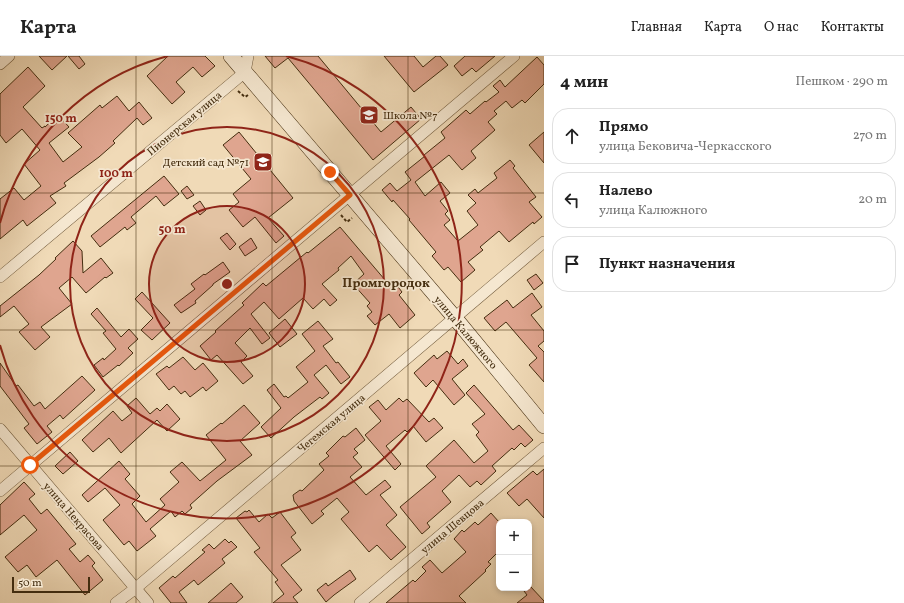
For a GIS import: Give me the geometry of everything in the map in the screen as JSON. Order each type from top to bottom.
[{"type":"street","points":[[0,64],[9,56]]},
{"type":"street","name":"улица Калюжного","points":[[231,56],[455,318],[544,426]]},
{"type":"street","points":[[245,72],[248,56]]},
{"type":"street","points":[[0,491],[514,56]]},
{"type":"street","name":"Пионерская улица","points":[[0,277],[245,72]]},
{"type":"street","name":"Чегемская улица","points":[[116,603],[136,588],[544,242]]},
{"type":"street","name":"улица Некрасова","points":[[0,429],[148,603]]},
{"type":"street","name":"улица Шевцова","points":[[360,603],[544,448]]},
{"type":"path","points":[[236,89],[245,97],[252,91]]},
{"type":"path","points":[[338,211],[347,222],[356,214]]},
{"type":"building","points":[[39,56],[67,56],[52,70]]},
{"type":"building","points":[[68,56],[79,56],[85,64],[79,69]]},
{"type":"building","points":[[168,56],[205,56],[215,66],[202,77],[193,67],[176,82],[185,92],[172,104],[147,76]]},
{"type":"building","points":[[265,56],[318,56],[381,132],[411,107],[421,119],[373,160],[288,58],[275,68]]},
{"type":"building","points":[[384,56],[414,56],[423,67],[436,56],[440,56],[448,65],[414,92]]},
{"type":"building","points":[[465,56],[495,56],[476,72],[472,68],[462,76],[454,66]]},
{"type":"building","points":[[537,57],[544,65],[544,84],[525,103],[522,100],[512,108],[506,101],[494,111],[497,114],[488,122],[495,130],[471,151],[476,158],[462,170],[449,155],[415,182],[425,196],[441,182],[450,193],[440,201],[448,211],[445,214],[450,220],[444,225],[458,241],[478,225],[467,211],[476,203],[468,195],[475,189],[478,193],[497,178],[494,173],[510,160],[515,166],[513,168],[536,197],[529,202],[542,217],[534,224],[533,222],[509,242],[499,231],[480,247],[483,250],[468,262],[475,270],[461,282],[448,267],[444,270],[432,256],[436,252],[409,220],[410,219],[382,190],[390,183],[397,191],[411,180],[405,172],[445,138],[441,132],[466,110],[470,114],[485,101],[486,102],[499,92],[493,86],[500,80],[505,87]]},
{"type":"building","points":[[28,67],[45,86],[23,107],[42,128],[58,115],[69,127],[49,143],[63,162],[82,147],[68,133],[100,105],[102,108],[117,96],[129,111],[139,102],[152,118],[143,125],[137,118],[113,141],[115,143],[64,183],[66,186],[50,196],[56,203],[27,226],[23,220],[0,239],[0,199],[14,188],[24,200],[41,186],[24,164],[40,150],[22,129],[6,143],[0,135],[0,94]]},
{"type":"building","points":[[239,132],[293,198],[268,218],[284,236],[276,243],[255,217],[243,227],[229,210],[239,202],[233,194],[251,179],[223,145]]},
{"type":"building","points":[[544,132],[544,163],[529,145]]},
{"type":"building","points":[[164,176],[179,194],[164,206],[156,196],[131,217],[136,223],[127,230],[125,227],[100,247],[91,236]]},
{"type":"building","points":[[187,186],[194,195],[187,199],[181,191]]},
{"type":"building","points":[[200,201],[206,210],[200,215],[193,206]]},
{"type":"building","points":[[340,227],[391,287],[395,283],[402,292],[399,295],[415,315],[400,328],[389,314],[375,325],[367,316],[372,312],[367,306],[370,303],[353,284],[364,274],[351,256],[338,268],[339,270],[322,284],[337,300],[330,306],[324,299],[313,309],[303,298],[279,319],[264,302],[251,314],[270,338],[262,344],[250,328],[235,343],[247,356],[241,362],[253,376],[243,384],[217,355],[211,360],[200,346],[244,305],[242,303],[263,283],[266,286]]},
{"type":"building","points":[[227,233],[236,244],[230,250],[220,238]]},
{"type":"building","points":[[251,238],[257,248],[245,256],[239,247]]},
{"type":"building","points":[[73,241],[82,251],[83,273],[101,258],[113,273],[106,278],[105,277],[86,293],[72,277],[59,288],[72,304],[41,327],[50,337],[35,350],[19,332],[29,324],[14,306],[0,317],[0,306],[39,275]]},
{"type":"building","points":[[223,262],[230,272],[213,284],[195,301],[196,303],[181,313],[174,305],[195,289],[191,284]]},
{"type":"building","points":[[536,274],[543,283],[534,290],[527,280]]},
{"type":"building","points":[[142,292],[170,323],[152,340],[141,330],[153,318],[135,299]]},
{"type":"building","points":[[532,293],[542,307],[531,315],[544,331],[544,341],[538,346],[544,352],[544,382],[529,365],[537,358],[506,322],[495,331],[484,318],[507,300],[513,308]]},
{"type":"building","points":[[97,308],[121,337],[129,329],[138,339],[128,348],[133,353],[119,366],[118,365],[103,377],[94,365],[103,358],[104,360],[116,349],[103,333],[106,331],[91,314]]},
{"type":"building","points":[[285,319],[297,334],[280,347],[269,333]]},
{"type":"building","points":[[318,321],[333,339],[323,346],[336,363],[338,362],[350,377],[341,384],[326,365],[314,375],[329,393],[322,399],[320,397],[294,417],[271,438],[261,427],[281,408],[267,390],[274,384],[284,397],[286,396],[288,398],[308,382],[296,367],[315,351],[302,334]]},
{"type":"building","points":[[447,351],[458,364],[463,359],[468,366],[452,379],[465,395],[454,405],[433,380],[426,387],[414,373],[434,355],[437,359]]},
{"type":"building","points":[[183,357],[195,370],[203,363],[218,381],[206,391],[203,387],[190,397],[185,391],[181,394],[174,386],[169,390],[156,374],[167,366],[169,368]]},
{"type":"building","points":[[0,363],[16,386],[18,385],[34,406],[40,402],[45,409],[82,376],[95,390],[63,419],[60,415],[47,426],[52,432],[37,444],[24,428],[29,424],[0,386]]},
{"type":"building","points":[[474,385],[513,430],[519,425],[533,440],[525,447],[521,443],[514,450],[512,448],[492,466],[496,471],[481,485],[477,481],[470,487],[459,475],[442,491],[451,502],[427,523],[430,527],[422,534],[400,507],[436,477],[426,466],[454,440],[474,463],[488,451],[476,435],[479,432],[472,424],[485,414],[466,393]]},
{"type":"building","points":[[136,398],[150,414],[157,408],[160,411],[167,404],[180,419],[167,431],[157,420],[121,453],[109,438],[93,452],[82,440],[113,411],[122,421],[132,413],[127,406]]},
{"type":"building","points":[[399,398],[403,402],[407,399],[429,422],[434,418],[443,428],[426,442],[413,426],[407,432],[405,430],[386,446],[401,464],[395,470],[365,435],[381,421],[369,407],[378,400],[386,410]]},
{"type":"building","points":[[244,405],[260,423],[240,441],[252,455],[217,481],[190,505],[192,508],[185,514],[182,511],[175,517],[171,511],[150,529],[156,536],[137,551],[129,541],[124,545],[103,520],[120,505],[105,488],[88,502],[82,495],[119,461],[130,474],[125,479],[140,496],[132,504],[146,522],[165,505],[160,499],[179,482],[170,472],[182,462],[200,481],[226,460],[206,435],[221,423],[222,424]]},
{"type":"building","points":[[356,428],[365,440],[354,449],[358,453],[353,457],[362,467],[350,477],[366,495],[385,480],[391,487],[380,495],[397,515],[386,525],[406,547],[391,560],[377,545],[369,552],[341,519],[349,512],[337,498],[321,511],[324,514],[312,524],[294,501],[293,495],[300,490],[302,491],[324,470],[319,464],[329,456],[326,453],[343,436],[345,437]]},
{"type":"building","points":[[70,452],[78,461],[63,474],[55,466]]},
{"type":"building","points":[[544,469],[544,518],[527,499],[519,506],[507,493],[533,471],[537,475]]},
{"type":"building","points":[[24,482],[35,494],[29,499],[41,514],[47,509],[76,544],[69,549],[80,562],[88,555],[95,563],[92,566],[103,580],[85,595],[57,560],[36,577],[27,565],[18,572],[5,557],[37,530],[24,515],[0,535],[0,505]]},
{"type":"building","points":[[249,510],[259,522],[268,514],[272,518],[280,512],[296,533],[291,537],[301,550],[281,565],[302,590],[293,597],[298,603],[273,603],[284,594],[275,582],[278,580],[254,552],[260,548],[236,518],[245,511],[247,512]]},
{"type":"building","points":[[491,513],[496,519],[496,554],[488,562],[491,564],[485,570],[486,571],[459,596],[466,603],[386,603],[413,580],[415,582],[426,571],[422,567],[430,560],[442,573],[466,552],[454,539],[462,530],[464,532],[475,522],[478,525]]},
{"type":"building","points":[[225,539],[229,543],[231,541],[237,547],[222,559],[225,563],[198,585],[194,580],[179,592],[187,603],[171,603],[159,588],[173,576],[175,578],[205,552],[202,550],[209,544],[214,549]]},
{"type":"building","points":[[350,570],[356,579],[326,602],[317,590],[326,583],[328,586]]},
{"type":"building","points":[[231,583],[243,597],[236,603],[208,603]]},
{"type":"building","points":[[532,588],[544,601],[544,603],[517,603],[527,595],[524,591],[532,591]]},
{"type":"place","name":"Школа №7","points":[[369,115]]},
{"type":"place","name":"Детский сад №71","points":[[263,162]]},
{"type":"district","name":"Промгородок","points":[[386,282]]},
{"type":"route","points":[[30,465],[350,195],[330,172]]}]
